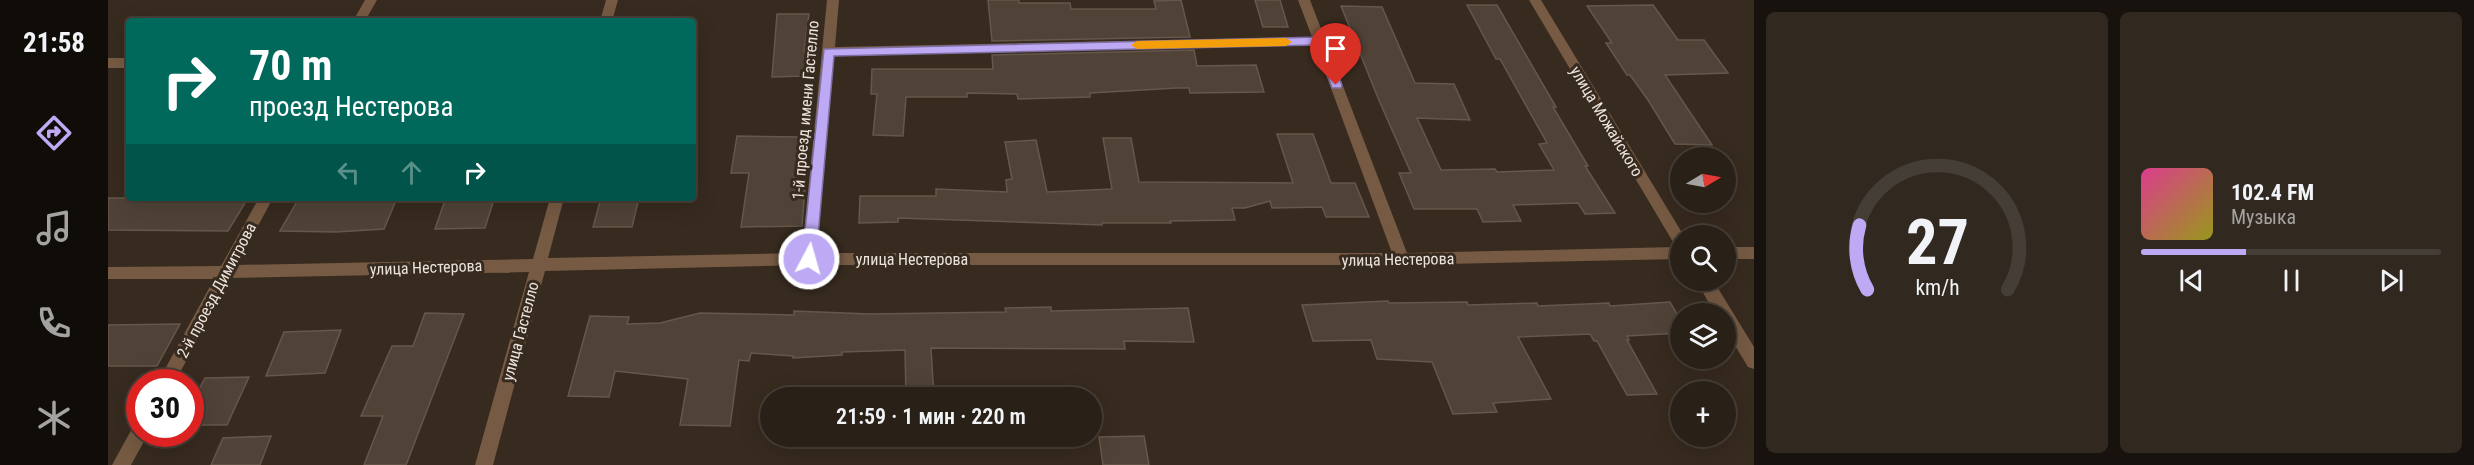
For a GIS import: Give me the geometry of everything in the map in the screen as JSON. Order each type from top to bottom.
[{"type":"street","points":[[361,18],[371,0]]},
{"type":"street","points":[[607,18],[612,0]]},
{"type":"street","name":"1-й проезд имени Гастелло","points":[[809,259],[833,0]]},
{"type":"street","points":[[1304,0],[1402,259]]},
{"type":"street","name":"улица Можайского","points":[[1535,0],[1670,225]]},
{"type":"street","points":[[828,52],[1320,41]]},
{"type":"street","points":[[108,63],[126,63]]},
{"type":"street","name":"2-й проезд Димитрова","points":[[173,369],[264,201]]},
{"type":"street","name":"улица Гастелло","points":[[484,465],[556,201]]},
{"type":"street","name":"улица Нестерова","points":[[108,273],[809,259],[1402,259],[1670,253]]},
{"type":"street","points":[[1736,253],[1754,253]]},
{"type":"street","points":[[1736,332],[1754,362]]},
{"type":"street","points":[[121,465],[131,447]]},
{"type":"building","points":[[988,0],[1019,0],[1019,3],[1070,3],[1071,9],[1156,9],[1154,1],[1181,0],[1190,37],[992,41]]},
{"type":"building","points":[[1255,0],[1280,0],[1288,27],[1263,27]]},
{"type":"building","points":[[1467,5],[1497,5],[1588,166],[1585,166],[1615,213],[1585,214],[1578,203],[1513,205],[1521,221],[1483,222],[1477,209],[1414,209],[1399,173],[1411,173],[1341,6],[1382,7],[1415,83],[1454,84],[1470,120],[1417,118],[1441,170],[1495,169],[1497,172],[1554,170],[1539,144],[1547,143],[1500,59],[1496,59]]},
{"type":"building","points":[[1653,5],[1678,40],[1704,40],[1728,73],[1665,75],[1712,145],[1675,144],[1648,100],[1630,75],[1627,75],[1606,43],[1612,43],[1587,6]]},
{"type":"building","points":[[777,14],[809,14],[804,52],[807,52],[805,76],[772,77]]},
{"type":"building","points":[[1194,50],[1197,66],[1256,65],[1264,92],[1190,93],[1189,88],[1177,88],[1090,93],[1090,97],[1018,99],[1017,94],[967,93],[967,97],[906,97],[903,136],[873,135],[877,94],[871,94],[872,69],[993,69],[992,55]]},
{"type":"building","points":[[1277,134],[1313,134],[1331,183],[1355,183],[1369,217],[1326,217],[1322,207],[1272,208],[1270,201],[1245,208],[1232,208],[1235,220],[1102,223],[1102,225],[898,218],[898,222],[859,223],[860,196],[936,196],[936,189],[1007,192],[1006,180],[1012,179],[1005,142],[1036,140],[1047,192],[1112,189],[1103,138],[1131,138],[1139,182],[1293,183]]},
{"type":"building","points":[[737,136],[801,137],[795,187],[805,187],[802,226],[741,227],[749,173],[731,173]]},
{"type":"building","points":[[108,198],[126,198],[126,201],[246,201],[228,231],[108,230]]},
{"type":"building","points":[[297,201],[396,201],[384,229],[336,232],[280,231]]},
{"type":"building","points":[[445,201],[493,201],[485,228],[435,229]]},
{"type":"building","points":[[600,201],[638,201],[632,227],[593,227]]},
{"type":"building","points":[[1388,301],[1389,303],[1467,302],[1468,305],[1537,303],[1538,306],[1609,303],[1610,306],[1670,302],[1670,334],[1627,336],[1629,340],[1627,340],[1657,394],[1627,395],[1597,341],[1594,341],[1590,334],[1518,337],[1551,399],[1493,403],[1497,412],[1453,414],[1432,362],[1377,359],[1371,340],[1313,341],[1302,305]]},
{"type":"building","points":[[1051,307],[1051,311],[1188,308],[1194,342],[1124,341],[1125,349],[931,348],[933,387],[906,387],[905,350],[842,352],[842,355],[793,358],[793,356],[751,353],[749,361],[739,360],[730,426],[680,425],[688,379],[615,371],[609,397],[568,396],[590,316],[629,317],[627,324],[660,323],[700,313],[794,315],[794,311],[870,314],[1006,312],[1005,308]]},
{"type":"building","points":[[425,313],[464,314],[406,465],[364,465],[383,416],[361,416],[392,346],[413,346]]},
{"type":"building","points":[[180,324],[157,366],[108,366],[108,325]]},
{"type":"building","points":[[341,330],[325,373],[266,376],[284,332]]},
{"type":"building","points":[[249,377],[227,425],[204,425],[205,378]]},
{"type":"building","points":[[271,436],[260,465],[211,465],[223,438]]},
{"type":"building","points":[[1144,436],[1149,465],[1103,465],[1100,447],[1102,437]]},
{"type":"slow traffic","points":[[1137,45],[1286,42]]},
{"type":"route","points":[[809,259],[828,52],[1320,41],[1336,85]]}]
